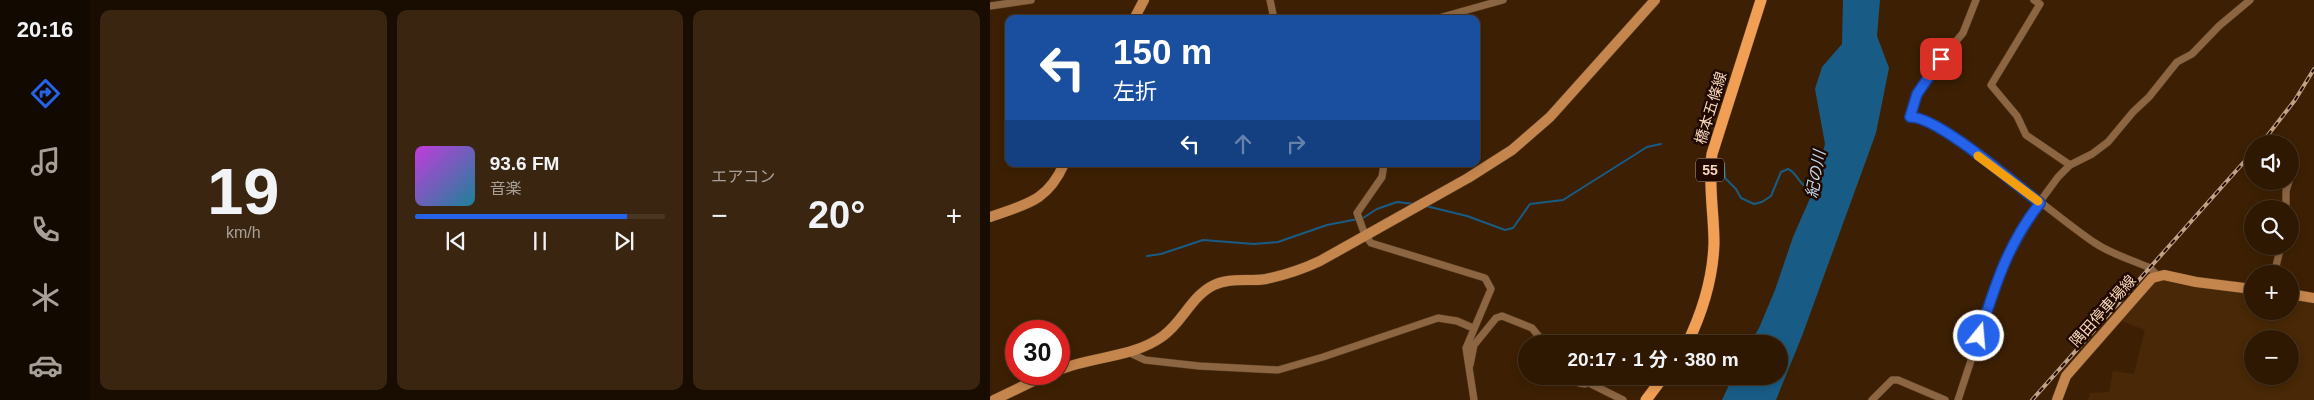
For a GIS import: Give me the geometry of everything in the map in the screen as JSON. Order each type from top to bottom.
[{"type":"main road","name":"橋本五條線","points":[[1690,335],[1706,294],[1714,244],[1710,173],[1712,154],[1761,0]]},
{"type":"main road","points":[[1646,400],[1657,385]]},
{"type":"street","points":[[990,6],[1031,0]]},
{"type":"street","points":[[1136,15],[1144,0]]},
{"type":"street","points":[[1270,0],[1273,15]]},
{"type":"street","points":[[1449,15],[1503,0]]},
{"type":"street","points":[[1070,367],[1147,345],[1162,337],[1173,328],[1191,304],[1214,285],[1229,281],[1265,279],[1300,270],[1468,178],[1512,150],[1550,116],[1655,0]]},
{"type":"street","points":[[1976,0],[1963,33],[1930,72],[1917,94],[1910,117],[1918,117],[1959,141],[2094,242],[2150,268],[2158,275]]},
{"type":"street","points":[[2034,0],[2040,4],[1991,85],[2017,116],[2026,135],[2070,165]]},
{"type":"street","points":[[1958,400],[2002,266],[2022,226],[2058,176],[2070,165],[2092,154],[2108,142],[2149,97],[2177,62],[2192,54],[2219,26],[2250,0]]},
{"type":"street","points":[[990,217],[1041,196],[1054,184],[1062,167]]},
{"type":"street","points":[[1384,167],[1382,177],[1357,213],[1364,236],[1371,243],[1485,278],[1491,289],[1466,348],[1474,388],[1474,400]]},
{"type":"street","name":"隅田停車場線","points":[[2057,400],[2062,382],[2070,370],[2152,278],[2158,275],[2244,288]]},
{"type":"street","points":[[2299,296],[2314,298]]},
{"type":"street","points":[[1469,368],[1474,345],[1496,318],[1502,316],[1532,328],[1538,335]]},
{"type":"street","points":[[1128,352],[1145,360],[1199,366],[1278,370],[1438,318],[1457,321],[1473,328]]},
{"type":"street","points":[[1872,400],[1892,380],[1898,380],[1945,400]]},
{"type":"street","points":[[994,400],[1025,385]]},
{"type":"street","points":[[1599,385],[1622,400]]},
{"type":"shaded area","points":[[2159,277],[2244,293],[2244,320],[2299,320],[2299,301],[2314,304],[2314,400],[2088,400],[2090,393],[2109,392],[2113,371],[2134,374],[2145,330],[2119,320]]},
{"type":"water","points":[[1843,0],[1880,0],[1877,36],[1889,68],[1876,133],[1788,370],[1788,335],[1755,335],[1775,290],[1793,237],[1811,196],[1825,144],[1815,89],[1822,67],[1842,44]]},
{"type":"water","points":[[1729,385],[1782,385],[1776,400],[1722,400]]},
{"type":"waterway","points":[[1426,206],[1467,216],[1505,230],[1513,228],[1530,204],[1563,200],[1647,147],[1661,144]]},
{"type":"waterway","name":"紀の川","points":[[1724,164],[1725,178],[1736,189],[1741,198],[1754,204],[1762,202],[1771,196],[1781,172],[1788,169],[1805,186],[1816,180]]},
{"type":"waterway","points":[[1147,256],[1161,254],[1203,240],[1254,244],[1278,242],[1327,225],[1363,218],[1377,209],[1397,202],[1414,204]]},
{"type":"railway","points":[[2268,135],[2295,100],[2314,69]]},
{"type":"railway","points":[[2032,400],[2244,162]]},
{"type":"slow traffic","points":[[1978,156],[2038,201]]},
{"type":"route","points":[[1941,59],[1930,72],[1917,94],[1910,117],[1918,117],[1959,141],[2040,203],[2022,226],[2002,266],[1979,336]]}]
